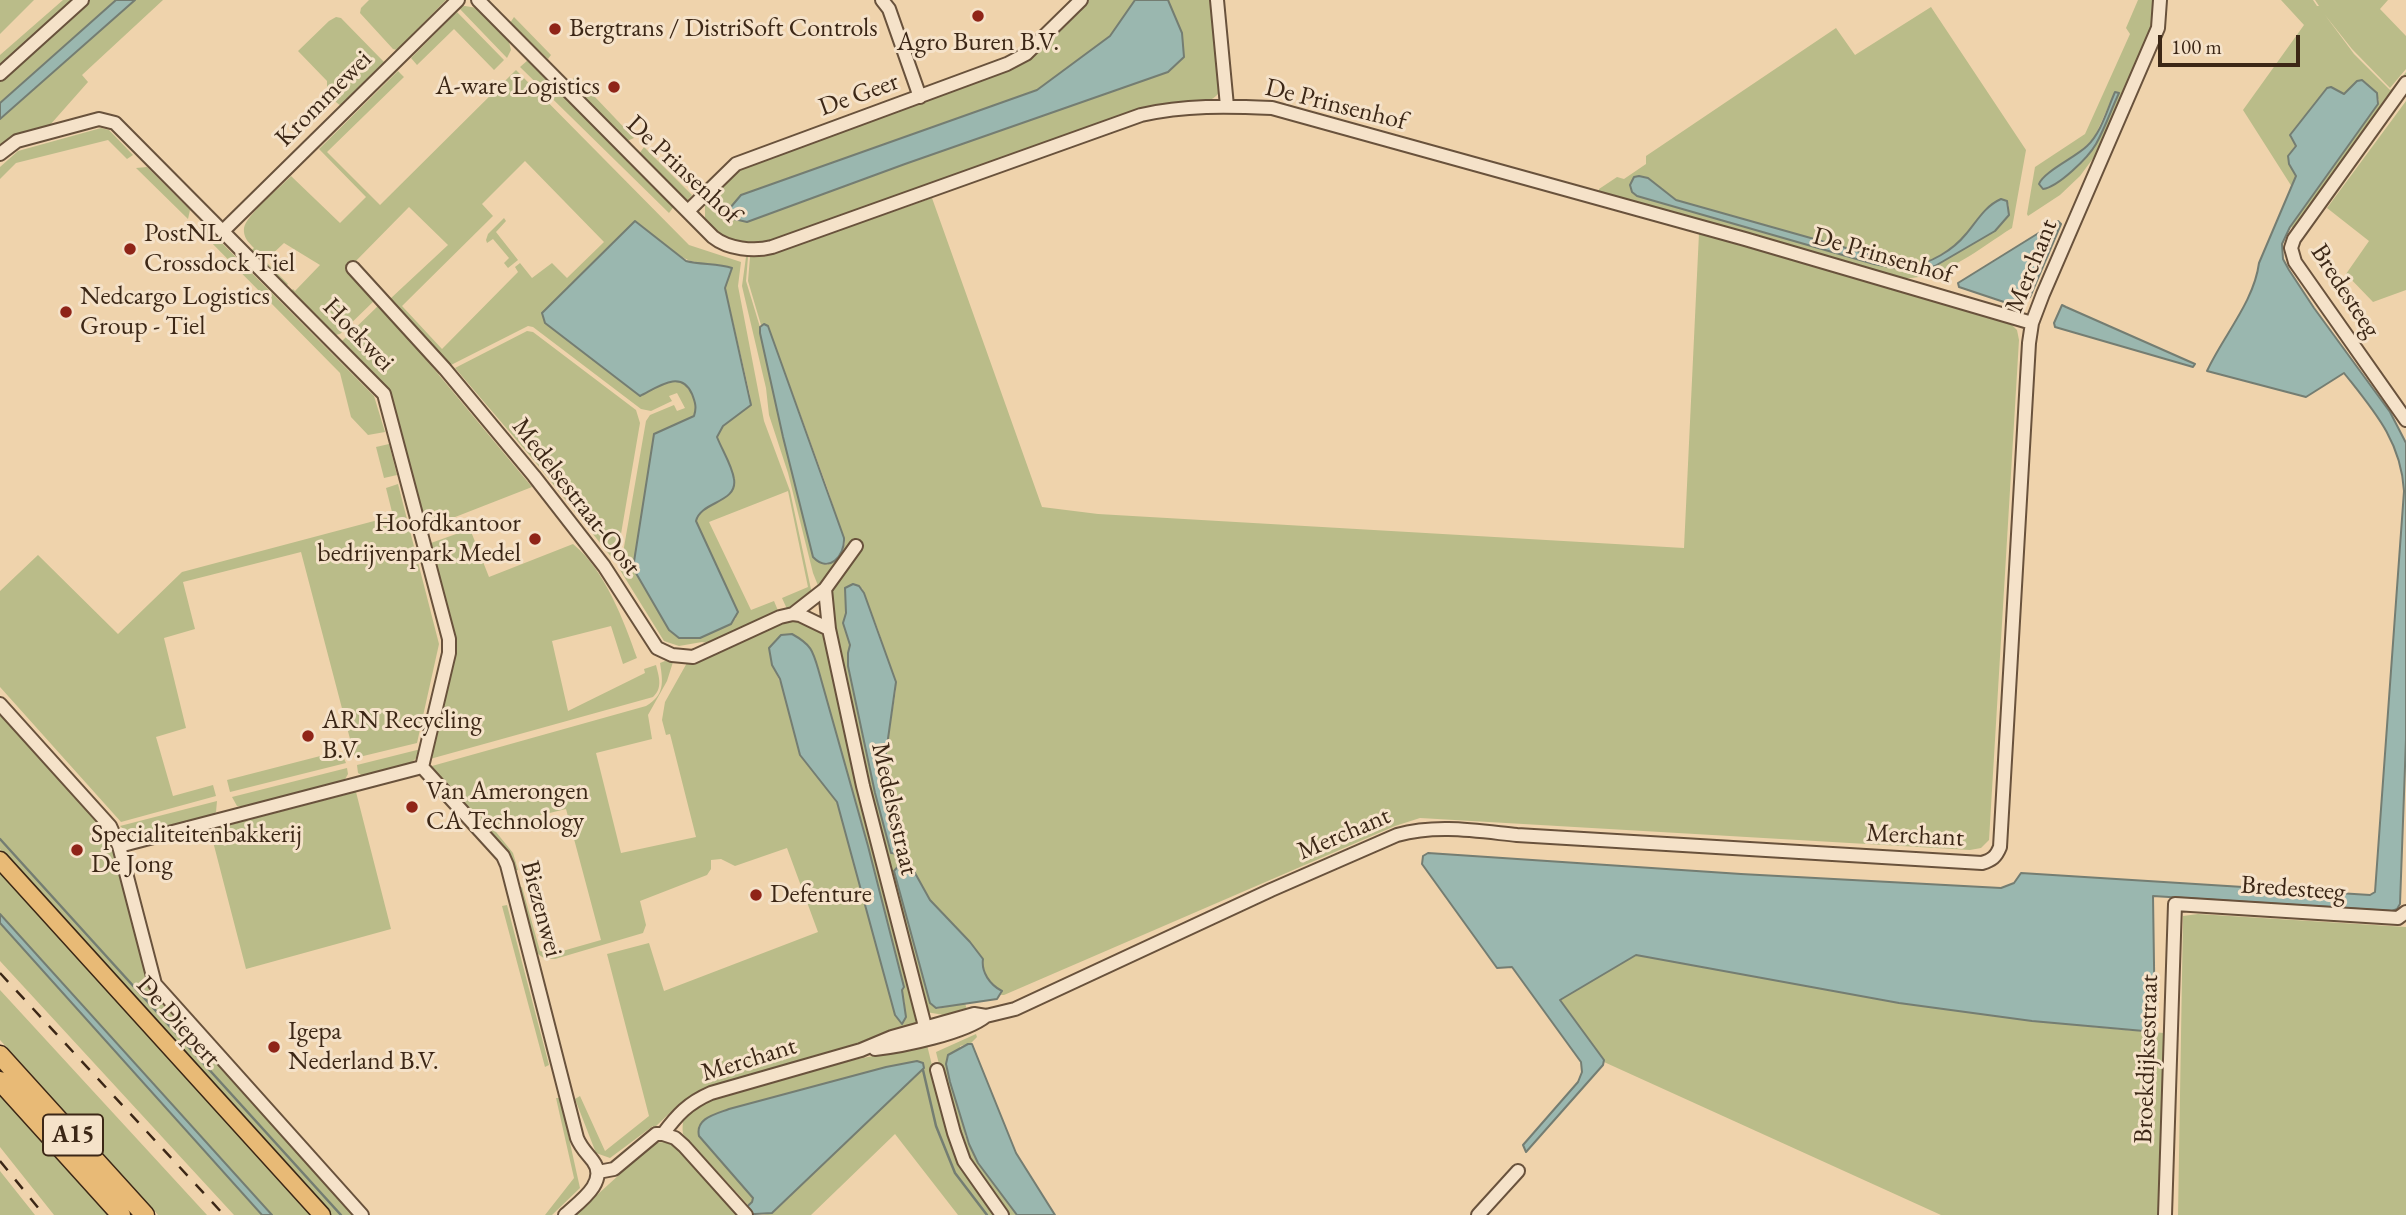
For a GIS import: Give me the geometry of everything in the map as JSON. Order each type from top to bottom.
[{"type":"highway","name":"A15","points":[[0,1055],[145,1215]]},
{"type":"highway","name":"A15","points":[[0,1081],[121,1215]]},
{"type":"main road","name":"De Diepert","points":[[0,860],[322,1215]]},
{"type":"street","points":[[0,74],[82,0]]},
{"type":"street","name":"Krommewei","points":[[223,231],[458,0]]},
{"type":"street","name":"De Prinsenhof","points":[[478,0],[717,240],[750,250],[760,250],[1141,116],[1196,106],[1272,108],[1745,239],[2032,323]]},
{"type":"street","points":[[882,0],[888,9],[920,97]]},
{"type":"street","name":"De Geer","points":[[688,211],[736,164],[920,97],[1027,54],[1081,0]]},
{"type":"street","points":[[1217,0],[1227,106]]},
{"type":"street","name":"Merchant","points":[[598,1172],[614,1169],[656,1134],[663,1135],[680,1111],[692,1101],[711,1093],[861,1050],[893,1047],[927,1033],[977,1023],[986,1016],[1015,1009],[1271,890],[1397,835],[1418,829],[1445,828],[1517,835],[1967,862],[1990,861],[2000,847],[2032,323],[2158,28],[2160,0]]},
{"type":"street","name":"Bredesteeg","points":[[2406,83],[2294,239],[2291,248],[2295,262],[2318,297],[2406,420]]},
{"type":"street","name":"Hoekwei","points":[[0,154],[17,141],[99,119],[115,123],[384,394],[449,639],[449,653],[422,767]]},
{"type":"street","name":"Medelsestraat-Oost","points":[[353,268],[428,349],[534,476],[604,566],[657,648],[672,656],[693,657],[780,617],[793,614],[825,589]]},
{"type":"street","points":[[825,589],[856,546]]},
{"type":"street","name":"Medelsestraat","points":[[825,589],[830,629],[871,819],[927,1033]]},
{"type":"street","points":[[793,614],[830,629]]},
{"type":"street","points":[[0,704],[110,826],[120,846],[155,984],[362,1215]]},
{"type":"street","points":[[120,846],[422,767]]},
{"type":"street","name":"Biezenwei","points":[[422,767],[503,856],[577,1139],[598,1172]]},
{"type":"street","name":"Bredesteeg","points":[[2175,904],[2398,918],[2406,912]]},
{"type":"street","name":"Broekdijksestraat","points":[[2165,1215],[2175,904]]},
{"type":"street","points":[[937,1070],[964,1161],[1002,1215]]},
{"type":"street","points":[[663,1135],[675,1138],[684,1146],[743,1212]]},
{"type":"street","points":[[1478,1215],[1518,1171]]},
{"type":"street","points":[[565,1215],[594,1186],[598,1172]]},
{"type":"green space","points":[[0,0],[34,0],[0,34]]},
{"type":"green space","points":[[63,0],[76,0],[0,65],[0,55]]},
{"type":"green space","points":[[90,0],[116,0],[0,103],[0,81]]},
{"type":"green space","points":[[135,0],[163,0],[82,75],[88,82],[50,125],[13,135],[0,147],[0,119]]},
{"type":"green space","points":[[369,0],[446,0],[397,50],[393,49],[360,13]]},
{"type":"green space","points":[[1088,0],[1135,0],[1110,36],[1037,90],[897,141],[747,222],[905,164],[1182,33],[1168,0],[1212,0],[1221,88],[1218,93],[1211,99],[1187,102],[765,245],[720,237],[705,218],[705,205],[709,199],[739,169],[971,85],[1030,57]]},
{"type":"green space","points":[[2138,0],[2155,0],[2153,26],[2097,153],[2080,176],[2060,195],[2028,216],[2035,167],[2085,134],[2130,34],[2126,28]],"holes":[[[2115,92],[2119,93],[2099,135],[2082,161],[2059,182],[2045,189],[2042,178],[2074,157],[2094,138]]]},
{"type":"green space","points":[[2281,0],[2313,0],[2319,6],[2315,0],[2388,0],[2380,9],[2406,36],[2406,69],[2390,88],[2352,49],[2325,15],[2354,54],[2390,90],[2406,72],[2406,78],[2297,229],[2290,227],[2379,99],[2342,93],[2290,137],[2296,146],[2290,154],[2296,175],[2292,187],[2243,110],[2304,25]]},
{"type":"green space","points":[[458,7],[477,8],[509,42],[511,50],[507,58]]},
{"type":"green space","points":[[1931,7],[2026,150],[2012,228],[1945,269],[1916,278],[1900,278],[1599,192],[1599,189],[1617,177],[1624,179],[1646,164],[1646,156],[1836,28],[1855,55]],"holes":[[[1643,176],[1676,200],[1910,266],[1930,262],[1965,237],[1990,205],[2007,201],[2009,206],[1995,231],[1935,266],[1915,272],[1874,264],[1637,196]]]},
{"type":"green space","points":[[457,12],[504,60],[494,70],[454,29],[417,65],[411,58]]},
{"type":"green space","points":[[336,17],[341,18],[384,62],[341,106],[327,95],[327,81],[298,51]]},
{"type":"green space","points":[[514,17],[551,55],[548,59],[510,23]]},
{"type":"green space","points":[[528,60],[675,205],[669,213],[520,67]]},
{"type":"green space","points":[[516,70],[689,245],[741,262],[738,286],[764,421],[790,491],[812,594],[797,606],[787,609],[782,598],[808,587],[788,491],[709,522],[751,610],[774,601],[779,613],[712,644],[702,642],[679,646],[664,641],[620,570],[646,421],[650,415],[674,405],[677,411],[685,408],[677,393],[669,396],[672,401],[651,411],[641,409],[533,327],[528,326],[449,366],[390,299],[448,245],[409,207],[349,268],[377,298],[340,334],[335,335],[291,291],[295,291],[320,265],[284,243],[265,261],[288,284],[286,286],[251,251],[254,248],[244,234],[246,222],[291,176],[340,223],[366,197],[319,149],[398,71],[404,77],[327,152],[380,205]],"holes":[[[525,161],[604,242],[567,278],[552,263],[532,278],[520,263],[515,267],[518,272],[442,349],[402,306],[493,216],[482,204]],[[678,254],[698,263],[732,269],[725,287],[751,405],[723,426],[717,437],[734,480],[724,498],[703,510],[696,521],[736,618],[731,624],[654,435],[694,416],[692,394],[682,382],[675,381],[640,395],[545,323],[542,314]]]},
{"type":"green space","points":[[575,76],[634,138],[627,141],[569,84]]},
{"type":"green space","points":[[2406,101],[2406,290],[2373,302],[2346,274],[2369,241],[2327,208]]},
{"type":"green space","points":[[101,128],[109,130],[133,155],[127,159],[108,140],[16,163],[0,179],[0,167],[18,151]]},
{"type":"green space","points":[[644,147],[692,195],[687,201],[639,154]]},
{"type":"green space","points":[[147,167],[190,210],[188,219],[136,168]]},
{"type":"green space","points":[[932,198],[1042,507],[1098,514],[1684,548],[1699,233],[1911,292],[2012,325],[2017,330],[2019,340],[1989,840],[1981,848],[1970,850],[1420,818],[1395,826],[1004,995],[1001,995],[1002,991],[987,977],[983,959],[970,942],[930,900],[910,864],[902,862],[894,871],[930,1003],[937,1009],[965,1003],[967,1010],[944,1015],[926,1012],[884,856],[830,599],[819,588],[813,573],[788,473],[769,415],[766,388],[742,286],[746,257],[746,281],[760,327],[783,437],[813,557],[827,565],[845,543],[768,326],[761,325],[748,281],[750,257],[764,257]],"holes":[[[862,588],[879,632],[896,690],[884,762],[887,795],[897,832],[891,853],[875,793],[848,666],[850,645],[843,623],[846,613],[845,593]]]},
{"type":"green space","points":[[504,218],[506,221],[496,232],[518,260],[508,268],[504,263],[509,258],[493,239],[487,243],[486,240],[488,234]]},
{"type":"green space","points":[[202,223],[374,396],[385,432],[368,435],[351,417],[340,373],[200,231]]},
{"type":"green space","points":[[380,304],[532,487],[427,528],[431,543],[470,529],[489,577],[573,544],[604,582],[637,658],[623,664],[611,626],[552,641],[568,711],[656,665],[659,686],[653,697],[430,759],[455,644],[392,395],[342,341]]},
{"type":"green space","points":[[527,331],[533,332],[636,410],[640,423],[616,563],[537,464],[455,368]]},
{"type":"green space","points":[[389,444],[397,475],[384,478],[376,447]]},
{"type":"green space","points":[[398,484],[439,644],[417,743],[355,758],[301,552],[183,582],[195,629],[164,638],[186,728],[156,737],[173,796],[213,785],[216,796],[121,822],[0,687],[0,591],[38,555],[118,634],[182,572],[393,516],[386,488]]},
{"type":"green space","points":[[796,619],[820,631],[829,646],[921,1024],[698,1093],[610,1158],[596,1153],[575,1099],[580,1096],[605,1151],[649,1116],[607,954],[649,943],[664,991],[818,932],[787,848],[735,866],[721,859],[711,860],[711,869],[707,875],[640,901],[646,925],[643,933],[555,959],[546,958],[534,949],[518,888],[522,887],[540,951],[552,954],[601,940],[566,809],[492,827],[513,853],[518,870],[514,871],[432,766],[646,706],[660,693],[660,663],[673,662],[667,681],[648,715],[652,739],[596,753],[621,853],[696,837],[670,734],[666,735],[662,720],[665,702],[688,661],[779,622]],"holes":[[[776,639],[868,846],[905,1004],[899,1021],[837,802],[772,665],[770,648]]]},
{"type":"green space","points":[[0,712],[108,831],[147,982],[356,1215],[330,1215],[0,849]]},
{"type":"green space","points":[[421,749],[418,756],[405,766],[363,776],[358,773],[357,765]]},
{"type":"green space","points":[[332,753],[335,757],[343,756],[346,763],[230,792],[227,780]]},
{"type":"green space","points":[[347,768],[348,774],[344,781],[246,807],[237,806],[232,797]]},
{"type":"green space","points":[[356,792],[391,929],[246,969],[210,830]]},
{"type":"green space","points":[[217,801],[216,812],[210,816],[138,835],[128,833],[120,826]]},
{"type":"green space","points":[[0,868],[314,1215],[272,1215],[0,914]]},
{"type":"green space","points":[[507,905],[549,1065],[545,1067],[502,906]]},
{"type":"green space","points":[[2198,914],[2406,927],[2406,1215],[2178,1215],[2183,916]]},
{"type":"green space","points":[[0,923],[262,1215],[234,1215],[0,961]]},
{"type":"green space","points":[[1640,954],[1966,1011],[2098,1028],[2164,1033],[2160,1215],[1941,1215],[1604,1062],[1559,1000]]},
{"type":"green space","points":[[0,990],[207,1215],[158,1215],[0,1040]]},
{"type":"green space","points":[[976,1034],[977,1037],[971,1043],[960,1046],[965,1135],[978,1163],[1017,1215],[1006,1215],[975,1171],[954,1124],[936,1052]]},
{"type":"green space","points":[[927,1045],[946,1122],[997,1215],[958,1215],[895,1134],[811,1215],[762,1215],[773,1213],[924,1068],[916,1061],[730,1109],[706,1118],[753,1198],[749,1206],[683,1134],[683,1122],[687,1114],[703,1103],[853,1060]]},
{"type":"green space","points":[[0,1095],[108,1215],[54,1215],[0,1147]]},
{"type":"green space","points":[[556,1098],[560,1098],[580,1188],[552,1215],[545,1215],[574,1178]]},
{"type":"green space","points":[[664,1142],[678,1147],[736,1215],[575,1215],[654,1143]]},
{"type":"green space","points":[[0,1171],[35,1215],[0,1215]]},
{"type":"water","points":[[116,0],[135,0],[0,119],[0,103]]},
{"type":"water","points":[[1135,0],[1168,0],[1182,33],[1184,57],[1168,72],[747,222],[734,219],[730,208],[741,195],[1037,90],[1110,36]]},
{"type":"water","points":[[2362,80],[2377,93],[2378,104],[2290,227],[2282,244],[2283,259],[2289,270],[2390,412],[2406,443],[2406,739],[2400,904],[2397,909],[2392,911],[2153,896],[2155,1032],[2032,1021],[1899,1003],[1636,955],[1560,1000],[1604,1060],[1603,1065],[1526,1152],[1523,1145],[1578,1082],[1582,1072],[1581,1062],[1512,967],[1497,968],[1422,864],[1423,856],[1428,853],[2001,888],[2014,883],[2021,873],[2370,895],[2375,892],[2404,491],[2398,457],[2384,427],[2344,373],[2306,397],[2207,371],[2245,305],[2259,263],[2296,176],[2289,164],[2288,156],[2296,146],[2290,135],[2327,88],[2331,87],[2344,94],[2357,81]]},
{"type":"water","points":[[2115,92],[2119,93],[2092,150],[2064,178],[2043,189],[2039,184],[2042,179],[2092,141]]},
{"type":"water","points":[[1634,177],[1648,178],[1676,200],[1910,266],[1948,251],[1995,202],[2001,199],[2007,201],[2009,215],[1995,231],[1935,266],[1915,272],[1874,264],[1637,196],[1630,185]]},
{"type":"water","points":[[635,221],[686,261],[732,268],[725,288],[751,405],[723,426],[717,437],[731,468],[734,487],[725,498],[699,514],[696,521],[738,612],[731,624],[700,638],[679,638],[669,630],[633,568],[654,434],[694,416],[692,394],[682,382],[675,381],[640,396],[545,323],[542,313]]},
{"type":"water","points":[[2058,221],[2061,224],[2030,297],[2022,304],[2013,305],[1959,287],[1958,283]]},
{"type":"water","points":[[2062,305],[2195,364],[2193,367],[2055,327],[2054,323]]},
{"type":"water","points":[[764,324],[768,326],[844,538],[842,551],[835,561],[830,563],[819,562],[813,557],[760,333],[760,327]]},
{"type":"water","points":[[853,584],[859,586],[864,593],[896,682],[884,767],[894,822],[904,848],[900,854],[891,853],[875,793],[848,666],[850,645],[843,623],[846,613],[845,588]]},
{"type":"water","points":[[792,634],[811,649],[819,672],[904,987],[902,990],[906,1017],[902,1024],[895,1015],[837,802],[800,755],[780,679],[772,665],[769,648],[781,635]]},
{"type":"water","points":[[902,862],[910,864],[930,900],[983,959],[987,978],[1002,991],[997,999],[936,1008],[930,1003],[894,871]]},
{"type":"water","points":[[0,914],[272,1215],[262,1215],[0,923]]},
{"type":"water","points":[[972,1044],[1016,1153],[1055,1215],[1017,1215],[978,1163],[969,1144],[946,1064],[948,1055]]},
{"type":"water","points":[[917,1061],[923,1063],[924,1068],[772,1213],[738,1215],[753,1198],[699,1136],[703,1121],[729,1109]]},
{"type":"waterway","points":[[0,839],[341,1215]]},
{"type":"waterway","points":[[923,1070],[936,1126],[955,1173],[987,1215]]},
{"type":"railway","points":[[0,973],[224,1215]]},
{"type":"railway","points":[[0,1161],[44,1215]]},
{"type":"place","name":"Agro Buren B.V.","points":[[978,16]]},
{"type":"place","name":"Bergtrans / DistriSoft Controls","points":[[555,29]]},
{"type":"place","name":"A-ware Logistics","points":[[614,87]]},
{"type":"place","name":"PostNL Crossdock Tiel","points":[[130,249]]},
{"type":"place","name":"Nedcargo Logistics Group - Tiel","points":[[66,312]]},
{"type":"place","name":"Hoofdkantoor bedrijvenpark Medel","points":[[535,539]]},
{"type":"place","name":"ARN Recycling B.V.","points":[[308,736]]},
{"type":"place","name":"Van Amerongen CA Technology","points":[[412,807]]},
{"type":"place","name":"Specialiteitenbakkerij De Jong","points":[[77,850]]},
{"type":"place","name":"Defenture","points":[[756,895]]},
{"type":"place","name":"Igepa Nederland B.V.","points":[[274,1047]]}]
